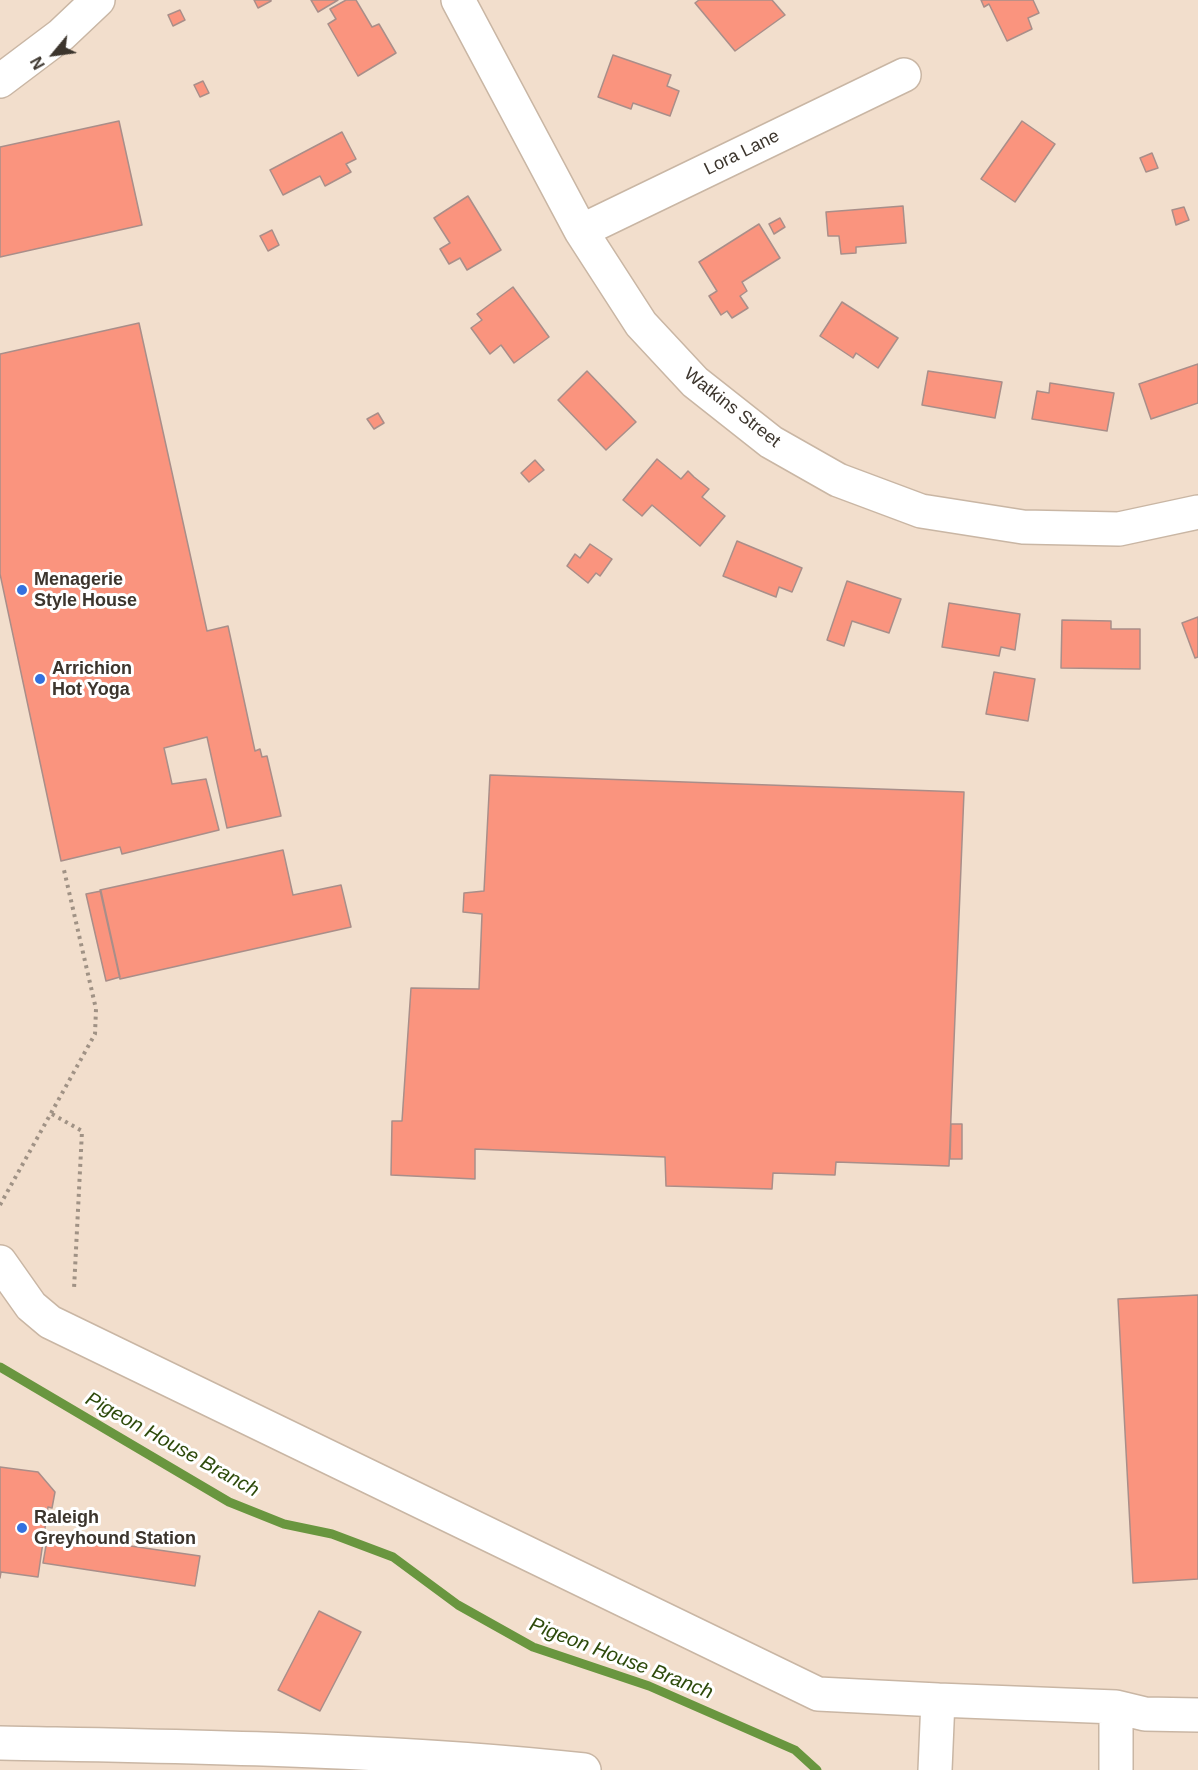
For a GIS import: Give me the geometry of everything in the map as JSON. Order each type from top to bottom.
[{"type":"street","points":[[0,81],[61,35],[98,0]]},
{"type":"street","name":"Watkins Street","points":[[458,0],[580,231],[641,324],[695,382],[771,442],[838,480],[921,511],[1023,527],[1119,529],[1198,512]]},
{"type":"street","name":"Lora Lane","points":[[580,231],[904,75]]},
{"type":"street","points":[[0,1262],[31,1306],[50,1322],[818,1694],[1116,1707],[1145,1714],[1198,1715]]},
{"type":"street","points":[[935,1770],[938,1700]]},
{"type":"street","points":[[1116,1707],[1116,1770]]},
{"type":"street","points":[[0,1743],[336,1752],[505,1761],[584,1770]]},
{"type":"path","points":[[0,1205],[95,1034],[96,1009],[64,870]]},
{"type":"path","points":[[51,1114],[82,1131],[74,1289]]},
{"type":"building","points":[[254,0],[271,0],[271,1],[258,8]]},
{"type":"building","points":[[311,0],[338,0],[318,12]]},
{"type":"building","points":[[346,0],[356,0],[372,27],[379,24],[396,53],[358,76],[328,24],[336,19],[330,9]]},
{"type":"building","points":[[699,0],[772,0],[785,15],[735,51],[695,3]]},
{"type":"building","points":[[981,0],[1033,0],[1039,13],[1028,18],[1032,29],[1007,41],[989,4],[984,7]]},
{"type":"building","points":[[180,10],[185,20],[173,26],[168,15]]},
{"type":"building","points":[[613,55],[671,75],[667,86],[679,91],[670,116],[633,103],[631,109],[598,97]]},
{"type":"building","points":[[203,81],[209,93],[200,97],[194,85]]},
{"type":"building","points":[[119,121],[142,225],[0,257],[0,147]]},
{"type":"building","points":[[1022,121],[1055,144],[1015,202],[981,179]]},
{"type":"building","points":[[342,132],[356,159],[346,164],[351,172],[325,186],[320,176],[283,195],[270,170]]},
{"type":"building","points":[[1152,153],[1158,168],[1146,172],[1140,158]]},
{"type":"building","points":[[468,196],[501,250],[467,270],[460,258],[449,264],[440,249],[450,243],[434,218]]},
{"type":"building","points":[[903,206],[906,243],[856,247],[856,253],[841,254],[839,236],[828,236],[826,212]]},
{"type":"building","points":[[1184,207],[1189,220],[1176,225],[1172,210]]},
{"type":"building","points":[[780,218],[785,227],[774,234],[769,224]]},
{"type":"building","points":[[759,224],[780,258],[742,282],[747,291],[740,296],[748,308],[732,318],[727,311],[721,315],[709,296],[717,291],[699,262]]},
{"type":"building","points":[[272,230],[279,245],[268,251],[260,236]]},
{"type":"building","points":[[513,287],[549,337],[514,363],[501,345],[490,354],[471,328],[482,320],[477,314]]},
{"type":"building","points":[[842,302],[898,338],[878,368],[856,353],[853,358],[820,336]]},
{"type":"building","points":[[139,323],[207,631],[228,626],[255,751],[260,749],[262,757],[267,756],[281,816],[227,828],[207,737],[164,748],[172,784],[206,779],[219,830],[122,854],[120,847],[61,861],[0,574],[0,354]]},
{"type":"building","points":[[1198,364],[1198,403],[1151,419],[1139,384]]},
{"type":"building","points":[[587,371],[636,422],[606,450],[558,400]]},
{"type":"building","points":[[928,371],[1002,382],[995,418],[922,405]]},
{"type":"building","points":[[1050,383],[1114,393],[1107,431],[1032,419],[1037,391],[1049,393]]},
{"type":"building","points":[[378,413],[384,423],[374,429],[367,419]]},
{"type":"building","points":[[657,459],[681,479],[688,471],[709,489],[702,497],[725,516],[700,546],[652,505],[642,516],[623,500]]},
{"type":"building","points":[[535,460],[544,470],[529,482],[521,473]]},
{"type":"building","points":[[737,541],[802,568],[792,592],[779,587],[776,597],[723,576]]},
{"type":"building","points":[[590,544],[612,559],[600,576],[596,573],[588,583],[567,566],[575,554],[580,558]]},
{"type":"building","points":[[847,581],[901,599],[889,633],[852,621],[844,646],[827,640]]},
{"type":"building","points":[[949,603],[1020,614],[1015,650],[1001,647],[999,656],[942,647]]},
{"type":"building","points":[[1198,617],[1198,657],[1195,658],[1182,623]]},
{"type":"building","points":[[1062,620],[1111,621],[1111,629],[1140,629],[1140,669],[1061,668]]},
{"type":"building","points":[[994,672],[1035,679],[1028,721],[986,714]]},
{"type":"building","points":[[490,775],[964,792],[949,1166],[836,1162],[835,1175],[773,1173],[772,1189],[666,1186],[665,1157],[475,1149],[475,1179],[391,1175],[392,1121],[402,1121],[411,988],[479,989],[482,914],[463,912],[464,893],[484,891]]},
{"type":"building","points":[[283,850],[293,895],[341,885],[351,927],[120,979],[100,890]]},
{"type":"building","points":[[101,891],[120,977],[106,981],[86,894]]},
{"type":"building","points":[[951,1124],[962,1124],[962,1159],[950,1159]]},
{"type":"building","points":[[1198,1295],[1198,1579],[1133,1583],[1118,1299]]},
{"type":"building","name":"Raleigh Greyhound Station","points":[[0,1467],[38,1472],[55,1492],[52,1508],[48,1507],[38,1577],[1,1572],[0,1578]]},
{"type":"building","points":[[48,1534],[200,1556],[195,1586],[43,1563]]},
{"type":"building","points":[[319,1611],[361,1632],[320,1711],[278,1690]]},
{"type":"waterway","name":"Pigeon House Branch","points":[[0,1367],[229,1502],[284,1524],[332,1534],[393,1557],[458,1605],[533,1647],[649,1686],[795,1750],[817,1770]]},
{"type":"place","name":"Menagerie Style House","points":[[22,590]]},
{"type":"place","name":"Arrichion Hot Yoga","points":[[40,679]]},
{"type":"place","name":"Raleigh Greyhound Station","points":[[22,1528]]}]
